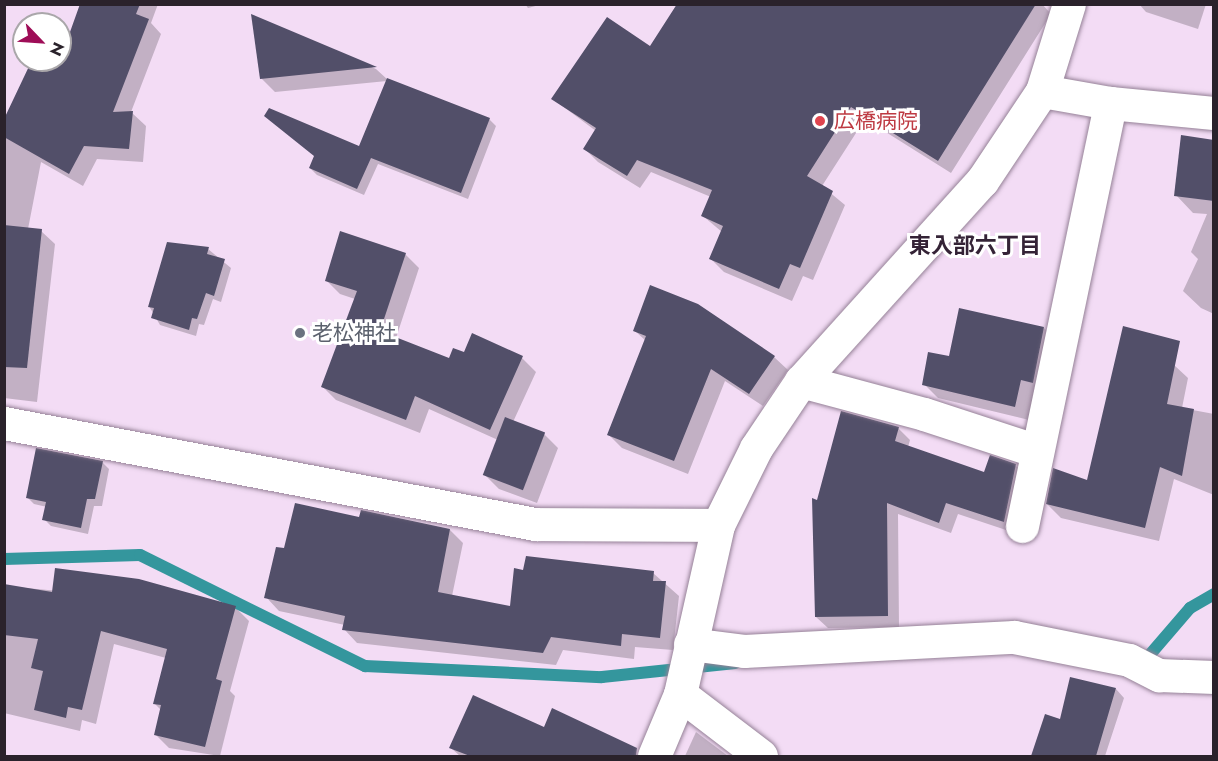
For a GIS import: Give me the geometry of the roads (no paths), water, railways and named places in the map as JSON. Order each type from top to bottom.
[{"type":"street","points":[[654,756],[685,668],[718,525],[756,448],[801,381],[982,181],[1042,91],[1069,4]]},
{"type":"street","points":[[1042,91],[1110,103],[1214,113]]},
{"type":"street","points":[[1022,526],[1110,103]]},
{"type":"street","points":[[801,381],[924,414],[1037,451]]},
{"type":"street","points":[[4,423],[535,524],[718,525]]},
{"type":"street","points":[[685,668],[744,651],[1014,637],[1129,660],[1160,675],[1214,678]]},
{"type":"street","points":[[685,668],[761,756]]},
{"type":"waterway","points":[[4,559],[140,555],[365,666],[602,677],[735,663]]},
{"type":"waterway","points":[[1141,665],[1190,608],[1214,594]]},
{"type":"place","name":"広橋病院","points":[[820,121]]},
{"type":"place","name":"老松神社","points":[[300,333]]},
{"type":"district","name":"東入部六丁目","points":[[975,246]]}]
